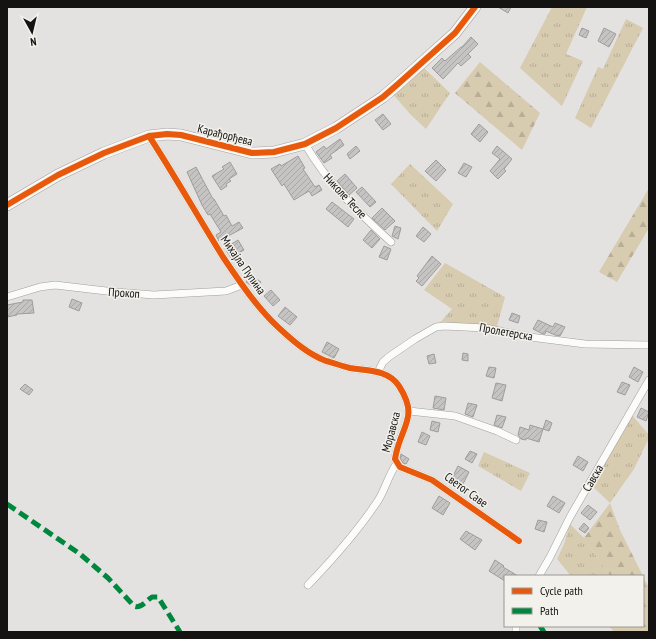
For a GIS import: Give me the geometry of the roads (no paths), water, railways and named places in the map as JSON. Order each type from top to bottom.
[{"type":"street","name":"Карађорђева","points":[[7,205],[58,175],[104,153],[149,136],[167,134],[181,135],[244,152],[260,154],[278,152],[305,144],[336,128],[394,88],[449,39],[475,7]]},
{"type":"street","name":"Михајла Пупина","points":[[149,136],[181,187],[198,218],[242,285],[278,327],[306,350],[327,361],[349,368],[378,372]]},
{"type":"street","name":"Николе Тесле","points":[[305,144],[316,162],[341,194],[358,212],[392,242]]},
{"type":"street","name":"Прокоп","points":[[7,297],[40,287],[55,285],[154,295],[226,291],[242,285]]},
{"type":"street","name":"Пролетерска","points":[[378,372],[383,362],[390,356],[436,327],[444,326],[485,328],[537,338],[584,344],[649,345]]},
{"type":"street","name":"Моравска","points":[[308,585],[373,508],[383,492],[397,463],[395,459],[396,450],[408,421],[409,411],[406,400],[398,384],[388,375],[378,372]]},
{"type":"street","name":"Савска","points":[[540,575],[570,517],[649,380]]},
{"type":"street","points":[[409,411],[455,416],[497,431],[516,440]]},
{"type":"street","name":"Светог Саве","points":[[397,463],[400,467],[432,480],[519,541]]}]
